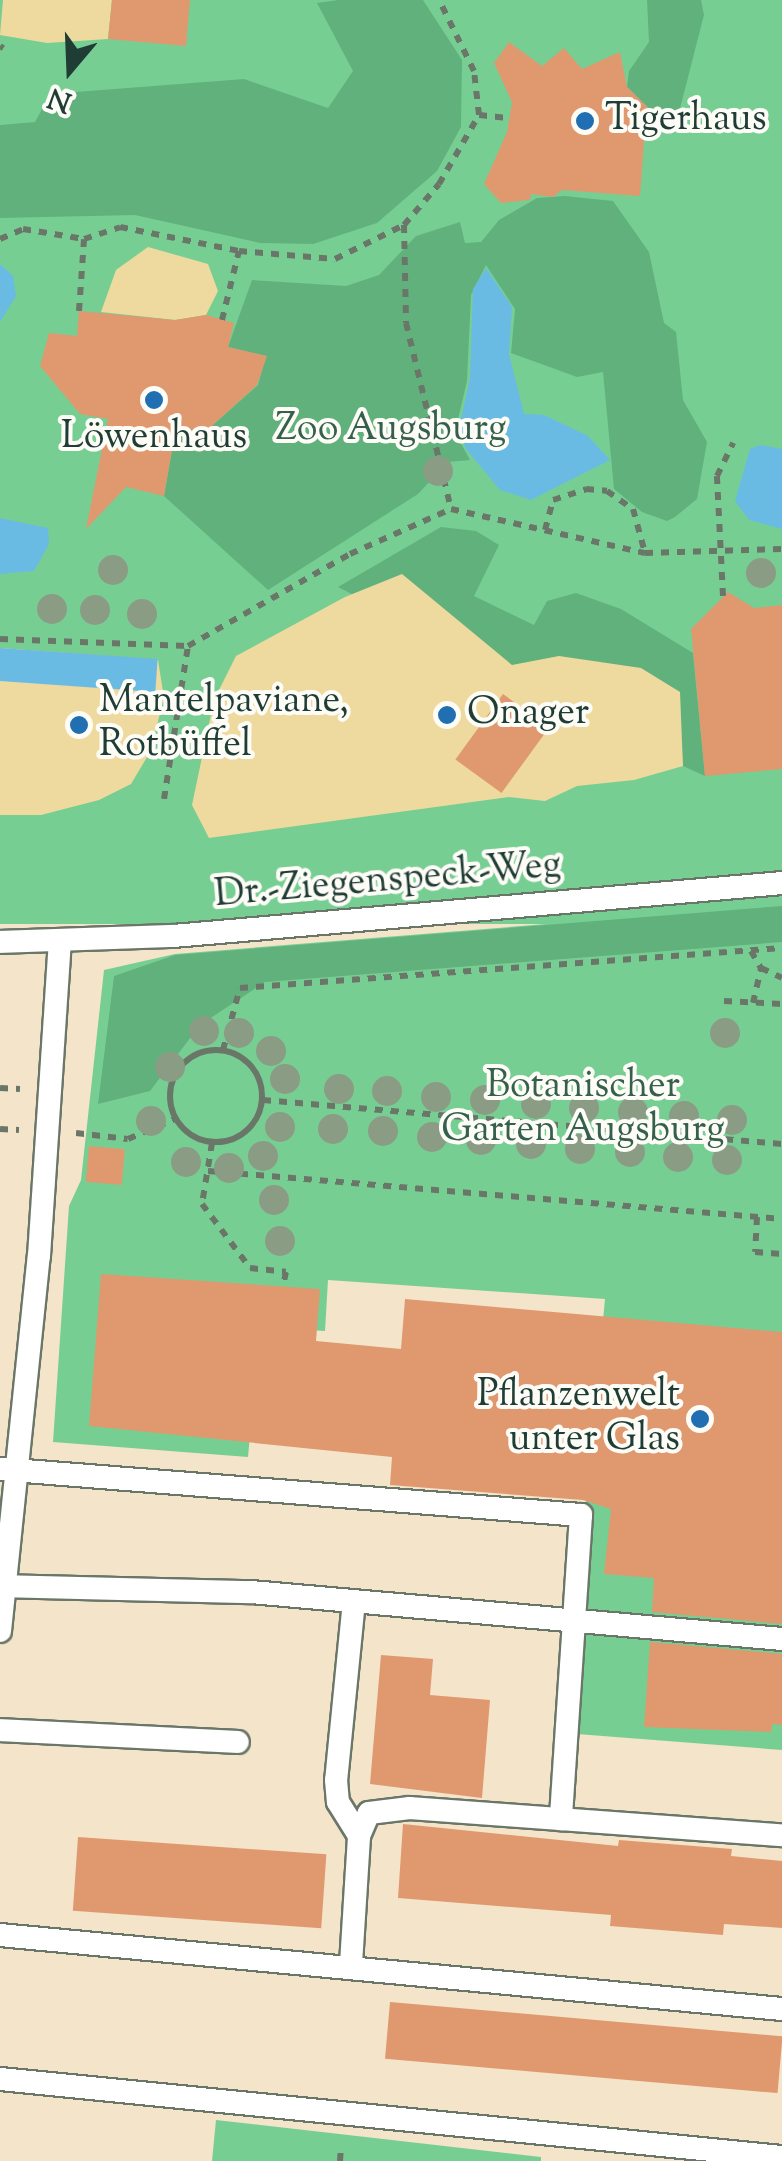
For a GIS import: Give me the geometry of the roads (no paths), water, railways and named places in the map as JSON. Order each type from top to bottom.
[{"type":"lane","name":"Dr.-Ziegenspeck-Weg","points":[[0,942],[60,941],[782,883]]},
{"type":"lane","points":[[0,1631],[7,1469],[39,1256],[60,941]]},
{"type":"lane","points":[[7,1469],[581,1514],[561,1819]]},
{"type":"lane","points":[[2,1586],[354,1600],[782,1639]]},
{"type":"lane","points":[[354,1600],[336,1780],[338,1802],[359,1836]]},
{"type":"lane","points":[[0,1730],[238,1742]]},
{"type":"lane","points":[[350,1964],[359,1836],[369,1813],[382,1810],[561,1819],[782,1835]]},
{"type":"lane","points":[[0,1935],[350,1964],[782,2009]]},
{"type":"lane","points":[[0,2078],[782,2158]]},
{"type":"water","points":[[0,264],[13,276],[16,296],[0,322]]},
{"type":"water","points":[[486,268],[512,307],[509,354],[524,414],[544,415],[588,436],[610,460],[531,500],[500,490],[466,449],[459,429],[470,378],[473,289]]},
{"type":"water","points":[[760,445],[782,449],[782,529],[749,520],[735,501],[750,449]]},
{"type":"water","points":[[0,518],[48,528],[49,544],[34,571],[0,574]]},
{"type":"water","points":[[0,648],[158,659],[155,692],[0,681]]},
{"type":"place","name":"Tigerhaus","points":[[585,121]]},
{"type":"place","name":"Löwenhaus","points":[[154,400]]},
{"type":"place","name":"Onager","points":[[447,715]]},
{"type":"place","name":"Mantelpaviane, Rotbüffel","points":[[79,725]]},
{"type":"place","name":"Pflanzenwelt unter Glas","points":[[700,1419]]},
{"type":"park label","name":"Zoo Augsburg","points":[[391,431]]},
{"type":"park label","name":"Botanischer Garten Augsburg","points":[[583,1110]]}]
